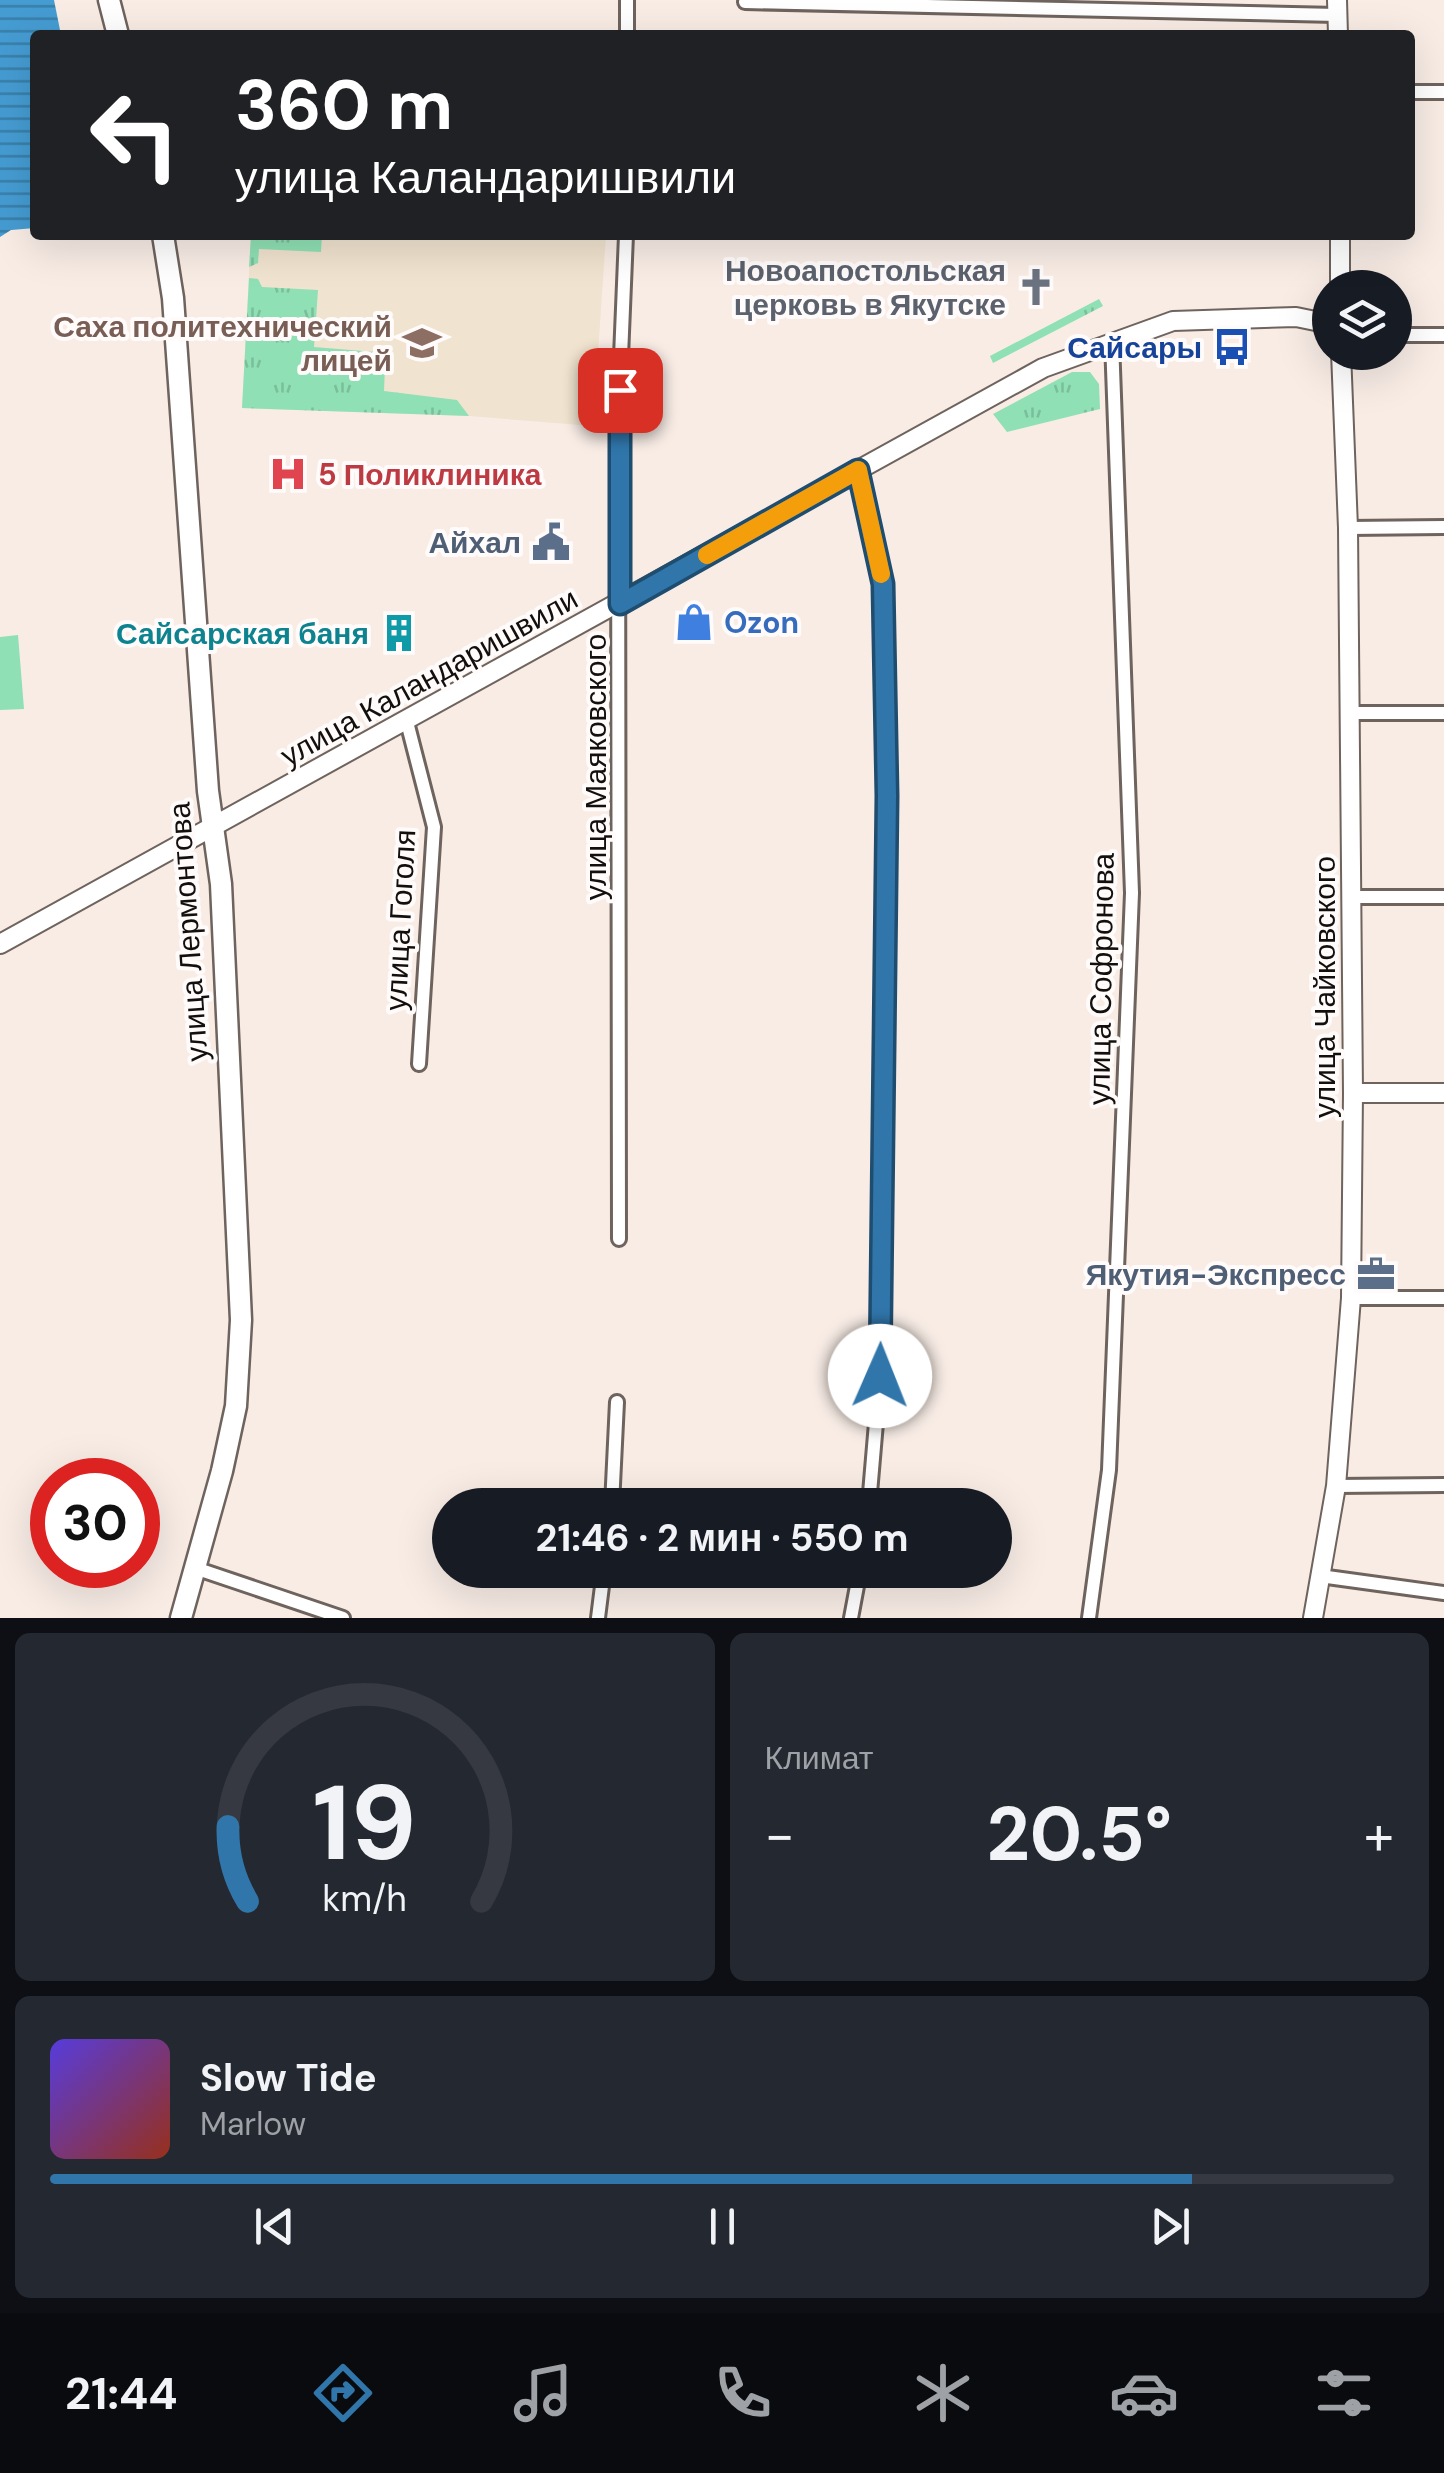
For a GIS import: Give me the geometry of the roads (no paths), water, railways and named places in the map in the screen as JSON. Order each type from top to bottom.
[{"type":"main road","points":[[109,0],[117,30]]},
{"type":"main road","name":"улица Лермонтова","points":[[163,240],[173,298],[212,826],[221,884],[241,1320],[236,1406],[181,1618]]},
{"type":"street","points":[[627,0],[627,30]]},
{"type":"street","points":[[745,2],[1337,8]]},
{"type":"street","points":[[1415,92],[1444,92]]},
{"type":"street","name":"улица Маяковского","points":[[619,1239],[618,430],[626,240]]},
{"type":"street","points":[[1340,240],[1340,270]]},
{"type":"street","name":"улица Каландаришвили","points":[[0,944],[1043,368],[1173,321],[1296,317],[1312,320]]},
{"type":"street","points":[[1412,335],[1444,334]]},
{"type":"street","name":"улица Софронова","points":[[1090,1618],[1109,1470],[1132,893],[1112,341]]},
{"type":"street","name":"улица Чайковского","points":[[1313,1618],[1336,1486],[1350,1298],[1354,1093],[1348,528],[1342,370]]},
{"type":"street","points":[[858,470],[883,584],[887,796],[880,1376],[870,1488]]},
{"type":"street","points":[[1348,528],[1444,528]]},
{"type":"street","points":[[1350,713],[1444,713]]},
{"type":"street","name":"улица Гоголя","points":[[407,722],[434,828],[419,1064]]},
{"type":"street","points":[[1352,897],[1444,897]]},
{"type":"street","points":[[1354,1093],[1444,1094]]},
{"type":"street","points":[[1350,1298],[1444,1298]]},
{"type":"street","points":[[613,1488],[617,1402]]},
{"type":"street","points":[[1336,1486],[1444,1485]]},
{"type":"street","points":[[196,1568],[343,1618]]},
{"type":"street","points":[[1320,1576],[1444,1592]]},
{"type":"street","points":[[598,1618],[602,1588]]},
{"type":"street","points":[[851,1618],[857,1588]]},
{"type":"water","points":[[0,0],[54,0],[60,30],[30,30],[30,228],[11,230],[0,237]]},
{"type":"place","name":"Новоапостольская церковь в Якутске","points":[[1036,287]]},
{"type":"place","name":"Саха политехнический лицей","points":[[422,343]]},
{"type":"place","name":"Сайсары","points":[[1232,347]]},
{"type":"place","name":"5 Поликлиника","points":[[288,474]]},
{"type":"place","name":"Айхал","points":[[551,542]]},
{"type":"place","name":"Ozon","points":[[694,622]]},
{"type":"place","name":"Сайсарская баня","points":[[399,633]]},
{"type":"place","name":"Якутия-Экспресс","points":[[1376,1274]]}]
